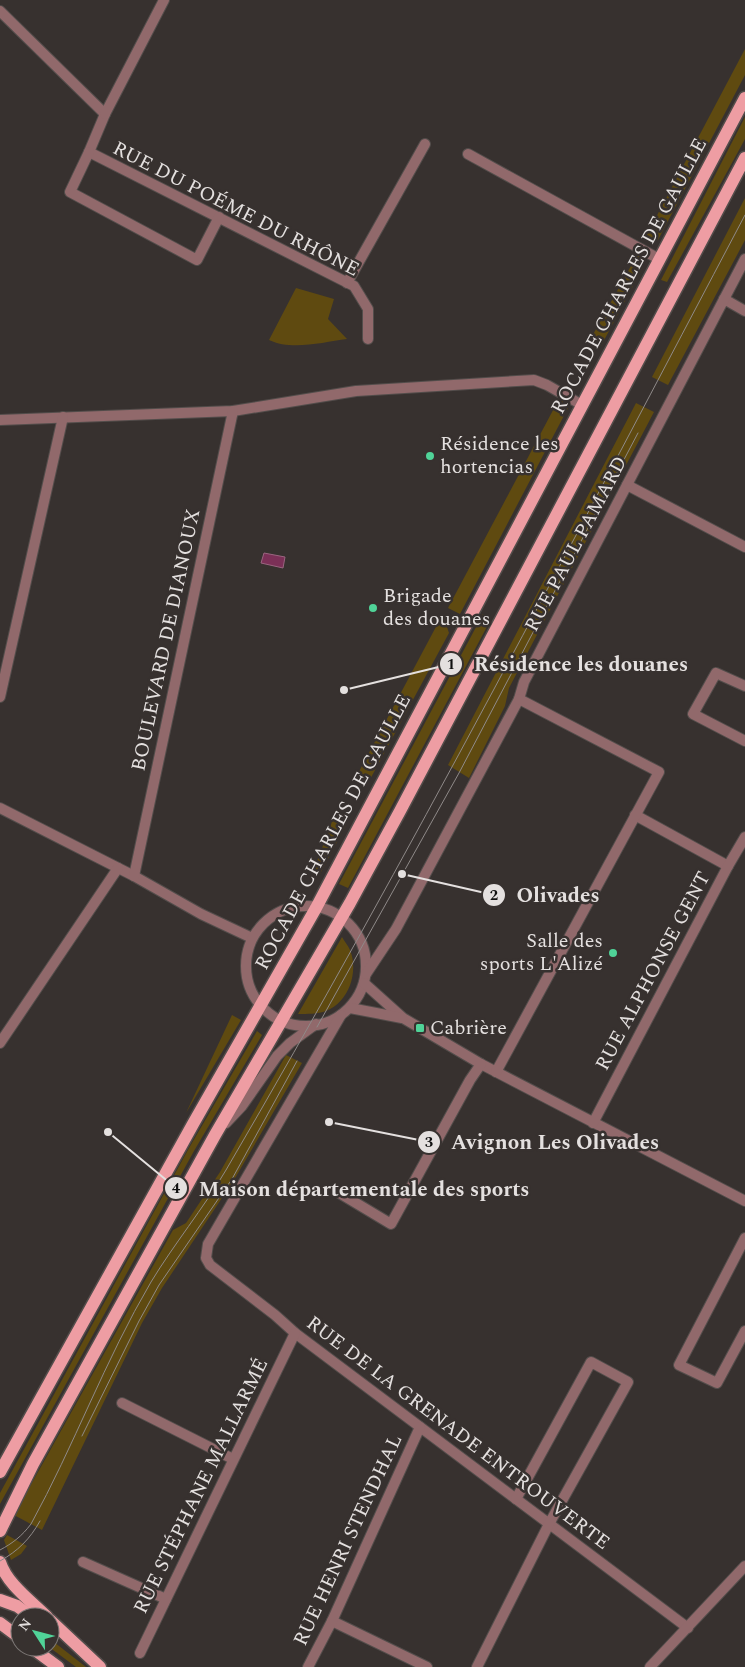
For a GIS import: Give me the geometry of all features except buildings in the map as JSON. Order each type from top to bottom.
[{"type":"main road","name":"ROCADE CHARLES DE GAULLE","points":[[0,1472],[316,908],[745,98]]},
{"type":"main road","points":[[0,1531],[33,1464],[215,1135],[400,811],[745,158]]},
{"type":"main road","points":[[0,1562],[12,1582],[37,1607]]},
{"type":"main road","points":[[0,1600],[18,1607]]},
{"type":"main road","points":[[60,1630],[100,1667]]},
{"type":"main road","points":[[60,1637],[87,1656]]},
{"type":"main road","points":[[44,1657],[58,1667]]},
{"type":"street","points":[[105,114],[164,0]]},
{"type":"street","name":"RUE DU POÉME DU RHÔNE","points":[[0,11],[105,114],[89,152],[354,286],[368,309],[368,339]]},
{"type":"street","points":[[347,283],[425,144]]},
{"type":"street","points":[[89,152],[70,192],[198,260],[219,217]]},
{"type":"street","points":[[468,154],[660,259]]},
{"type":"street","name":"RUE PAUL PAMARD","points":[[350,1008],[360,993],[365,979],[396,929],[520,699],[524,682],[745,259]]},
{"type":"street","points":[[724,299],[745,311]]},
{"type":"street","points":[[0,420],[233,412],[356,391],[534,380],[547,385],[582,405]]},
{"type":"street","name":"BOULEVARD DE DIANOUX","points":[[134,876],[233,412]]},
{"type":"street","points":[[0,697],[62,418]]},
{"type":"street","points":[[627,485],[745,547]]},
{"type":"street","points":[[745,686],[716,673],[693,714],[745,741]]},
{"type":"street","points":[[496,1072],[659,772],[520,699]]},
{"type":"street","points":[[0,808],[134,876],[193,910],[252,938]]},
{"type":"street","points":[[635,815],[728,866]]},
{"type":"street","name":"RUE ALPHONSE GENT","points":[[593,1123],[745,837]]},
{"type":"street","points":[[0,1043],[118,868]]},
{"type":"street","points":[[404,1018],[350,1008],[331,1021],[316,1024],[295,1024],[282,1020],[271,1013],[253,995],[246,980],[244,967],[245,951],[262,924],[275,914],[288,909],[316,908],[329,911],[341,917],[351,926],[363,946],[366,960],[365,979],[404,1018],[481,1064],[745,1201]]},
{"type":"street","name":"RUE DE LA GRENADE ENTROUVERTE","points":[[341,1015],[208,1244],[206,1258],[210,1265],[275,1314],[295,1333],[688,1628]]},
{"type":"street","points":[[215,1135],[242,1106],[277,1056],[290,1043],[316,1024]]},
{"type":"street","points":[[336,1190],[391,1224],[470,1080],[481,1064]]},
{"type":"street","points":[[745,1238],[679,1364],[717,1383],[745,1331]]},
{"type":"street","name":"RUE STÉPHANE MALLARMÉ","points":[[140,1653],[295,1333]]},
{"type":"street","points":[[477,1667],[549,1524],[628,1382],[591,1362],[516,1499]]},
{"type":"street","points":[[122,1403],[233,1459]]},
{"type":"street","name":"RUE HENRI STENDHAL","points":[[308,1667],[332,1621],[420,1428]]},
{"type":"street","points":[[83,1562],[166,1600]]},
{"type":"street","points":[[650,1667],[745,1566]]},
{"type":"street","points":[[332,1621],[423,1666]]},
{"type":"shaded area","points":[[745,49],[745,75],[658,240],[650,242],[644,240]]},
{"type":"shaded area","points":[[745,117],[745,139],[667,282],[661,280]]},
{"type":"shaded area","points":[[745,198],[745,240],[668,385],[652,377]]},
{"type":"shaded area","points":[[637,255],[642,259],[643,267],[601,346],[590,340]]},
{"type":"shaded area","points":[[296,288],[334,299],[328,319],[347,339],[318,344],[297,345],[288,345],[269,340]]},
{"type":"shaded area","points":[[560,397],[568,408],[460,614],[448,608]]},
{"type":"shaded area","points":[[636,403],[654,412],[509,688],[505,706],[469,778],[448,765]]},
{"type":"shaded area","points":[[264,553],[285,557],[283,568],[261,563]]},
{"type":"shaded area","points":[[483,614],[490,621],[348,888],[339,884]]},
{"type":"shaded area","points":[[438,623],[447,627],[449,633],[367,785],[355,779]]},
{"type":"shaded area","points":[[333,819],[346,825],[320,874],[313,872]]},
{"type":"shaded area","points":[[342,937],[350,950],[353,968],[350,985],[346,994],[334,1007],[326,1011],[298,1014]]},
{"type":"shaded area","points":[[232,1015],[241,1020],[186,1113]]},
{"type":"shaded area","points":[[257,1031],[262,1035],[194,1151],[0,1504],[0,1493],[189,1148]]},
{"type":"shaded area","points":[[286,1055],[302,1063],[234,1180],[162,1288],[142,1323],[42,1530],[14,1515],[173,1230],[186,1223],[220,1172]]},
{"type":"shaded area","points":[[7,1535],[27,1546],[21,1554],[11,1560],[4,1540]]},
{"type":"shaded area","points":[[60,1647],[86,1667],[76,1667],[60,1655]]},
{"type":"tram line","points":[[0,1550],[17,1539],[31,1524],[134,1312],[160,1268],[226,1170],[361,934],[491,695],[745,215]]},
{"type":"tram line","points":[[317,1027],[459,773],[638,433]]},
{"type":"tram line","points":[[82,1436],[159,1285],[232,1179],[297,1061]]},
{"type":"tram line","points":[[0,1561],[23,1544],[40,1521]]},
{"type":"place","name":"Résidence les hortencias","points":[[430,456]]},
{"type":"place","name":"Brigade des douanes","points":[[373,608]]},
{"type":"place","name":"Résidence les douanes","points":[[344,690]]},
{"type":"place","name":"Olivades","points":[[402,874]]},
{"type":"place","name":"Salle des sports L'Alizé","points":[[613,953]]},
{"type":"place","name":"Cabrière","points":[[420,1028]]},
{"type":"place","name":"Avignon Les Olivades","points":[[329,1122]]},
{"type":"place","name":"Maison départementale des sports","points":[[108,1132]]}]
